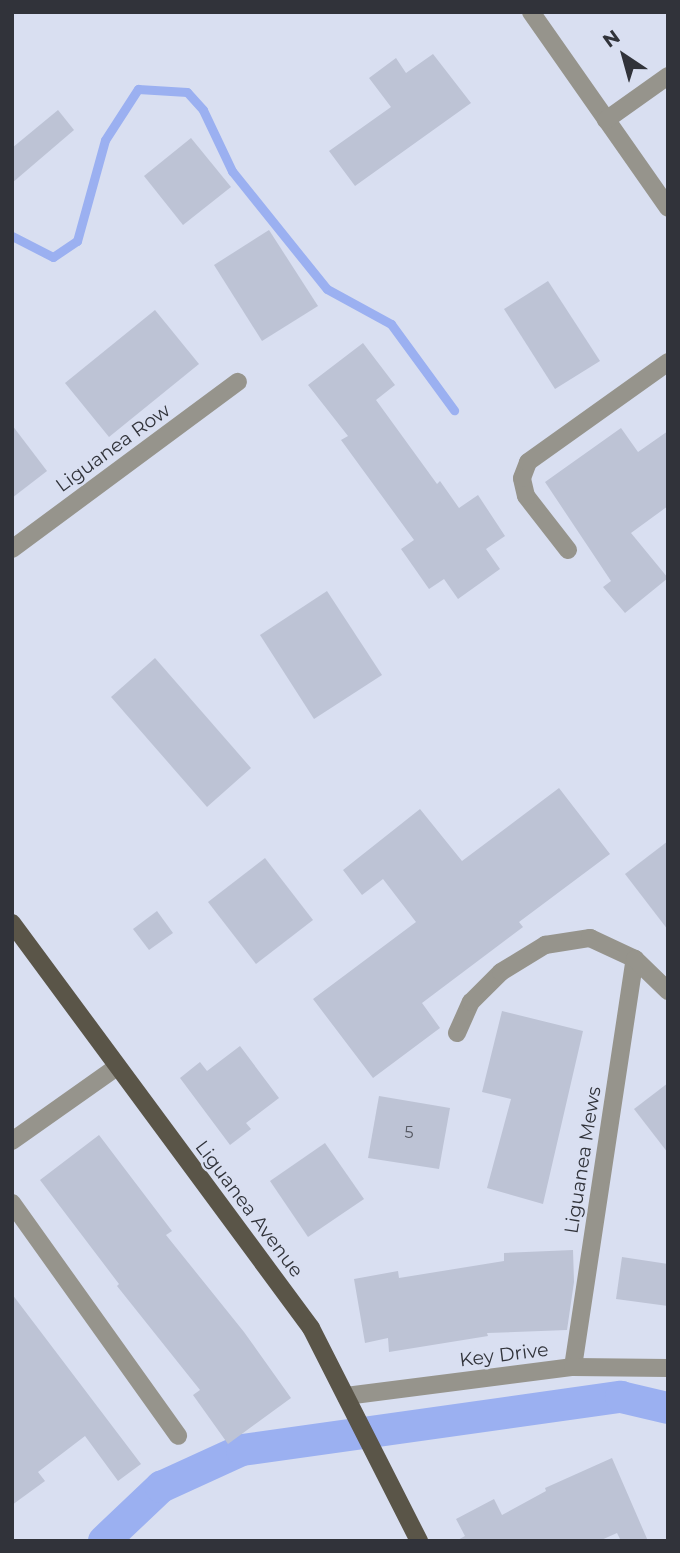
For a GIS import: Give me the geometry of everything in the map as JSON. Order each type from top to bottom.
[{"type":"main road","name":"Liguanea Avenue","points":[[12,923],[311,1328],[419,1541]]},
{"type":"street","points":[[531,12],[668,208]]},
{"type":"street","points":[[606,120],[668,76]]},
{"type":"street","points":[[568,550],[526,496],[522,478],[528,462],[668,362]]},
{"type":"street","name":"Liguanea Row","points":[[12,549],[239,382]]},
{"type":"street","points":[[457,1033],[471,1002],[501,972],[545,945],[590,938],[635,959],[668,991]]},
{"type":"street","name":"Liguanea Mews","points":[[573,1367],[635,959]]},
{"type":"street","points":[[12,1141],[117,1067]]},
{"type":"street","points":[[12,1203],[178,1436]]},
{"type":"street","name":"Key Drive","points":[[349,1402],[573,1367],[668,1368]]},
{"type":"building","points":[[433,54],[471,103],[355,186],[329,151],[391,107],[369,78],[396,58],[406,73]]},
{"type":"building","points":[[58,110],[74,130],[12,183],[12,148]]},
{"type":"building","points":[[191,138],[231,187],[183,225],[144,176]]},
{"type":"building","points":[[269,230],[318,306],[262,341],[214,265]]},
{"type":"building","points":[[548,281],[600,361],[555,389],[504,309]]},
{"type":"building","points":[[155,310],[199,364],[109,437],[65,383]]},
{"type":"building","points":[[363,343],[395,385],[376,400],[437,484],[440,481],[459,508],[478,495],[505,536],[486,549],[500,569],[458,599],[444,579],[429,589],[401,549],[414,540],[341,440],[348,436],[308,385]]},
{"type":"building","points":[[12,425],[47,471],[12,498]]},
{"type":"building","points":[[621,428],[638,452],[668,431],[668,506],[631,533],[668,578],[625,613],[603,587],[611,581],[545,482]]},
{"type":"building","points":[[327,591],[382,675],[314,719],[260,635]]},
{"type":"building","points":[[155,658],[251,768],[207,807],[111,697]]},
{"type":"building","points":[[559,788],[610,854],[519,922],[523,927],[422,1003],[440,1028],[373,1078],[313,999],[416,922],[383,879],[362,895],[343,870],[420,809],[462,861]]},
{"type":"building","points":[[668,841],[668,930],[625,874]]},
{"type":"building","points":[[265,858],[313,920],[256,964],[208,902]]},
{"type":"building","points":[[157,911],[173,933],[149,950],[133,929]]},
{"type":"building","points":[[502,1011],[583,1031],[543,1204],[487,1188],[511,1099],[482,1092]]},
{"type":"building","points":[[240,1046],[279,1098],[246,1123],[251,1129],[230,1145],[180,1078],[200,1062],[207,1071]]},
{"type":"building","points":[[668,1083],[668,1153],[634,1109]]},
{"type":"building","points":[[379,1096],[450,1108],[439,1169],[368,1158]]},
{"type":"building","points":[[99,1135],[172,1231],[166,1235],[244,1332],[291,1398],[228,1444],[193,1395],[200,1390],[117,1286],[119,1284],[40,1180]]},
{"type":"building","points":[[325,1143],[364,1199],[308,1237],[270,1181]]},
{"type":"building","points":[[573,1250],[574,1282],[567,1330],[487,1333],[488,1336],[389,1352],[388,1338],[365,1343],[354,1279],[398,1271],[399,1278],[504,1261],[504,1253]]},
{"type":"building","points":[[622,1257],[668,1264],[668,1306],[616,1299]]},
{"type":"building","points":[[12,1294],[141,1464],[118,1481],[85,1436],[38,1472],[45,1481],[12,1505]]},
{"type":"building","points":[[612,1458],[648,1541],[621,1541],[617,1533],[599,1541],[456,1541],[465,1536],[456,1519],[494,1499],[502,1515],[546,1491],[545,1488]]},
{"type":"waterway","points":[[12,236],[53,257],[77,241],[105,140],[138,89],[187,92],[203,110],[232,171],[327,289],[391,324],[454,410]]},
{"type":"waterway","points":[[104,1541],[161,1487],[242,1450],[621,1397],[668,1408]]}]
